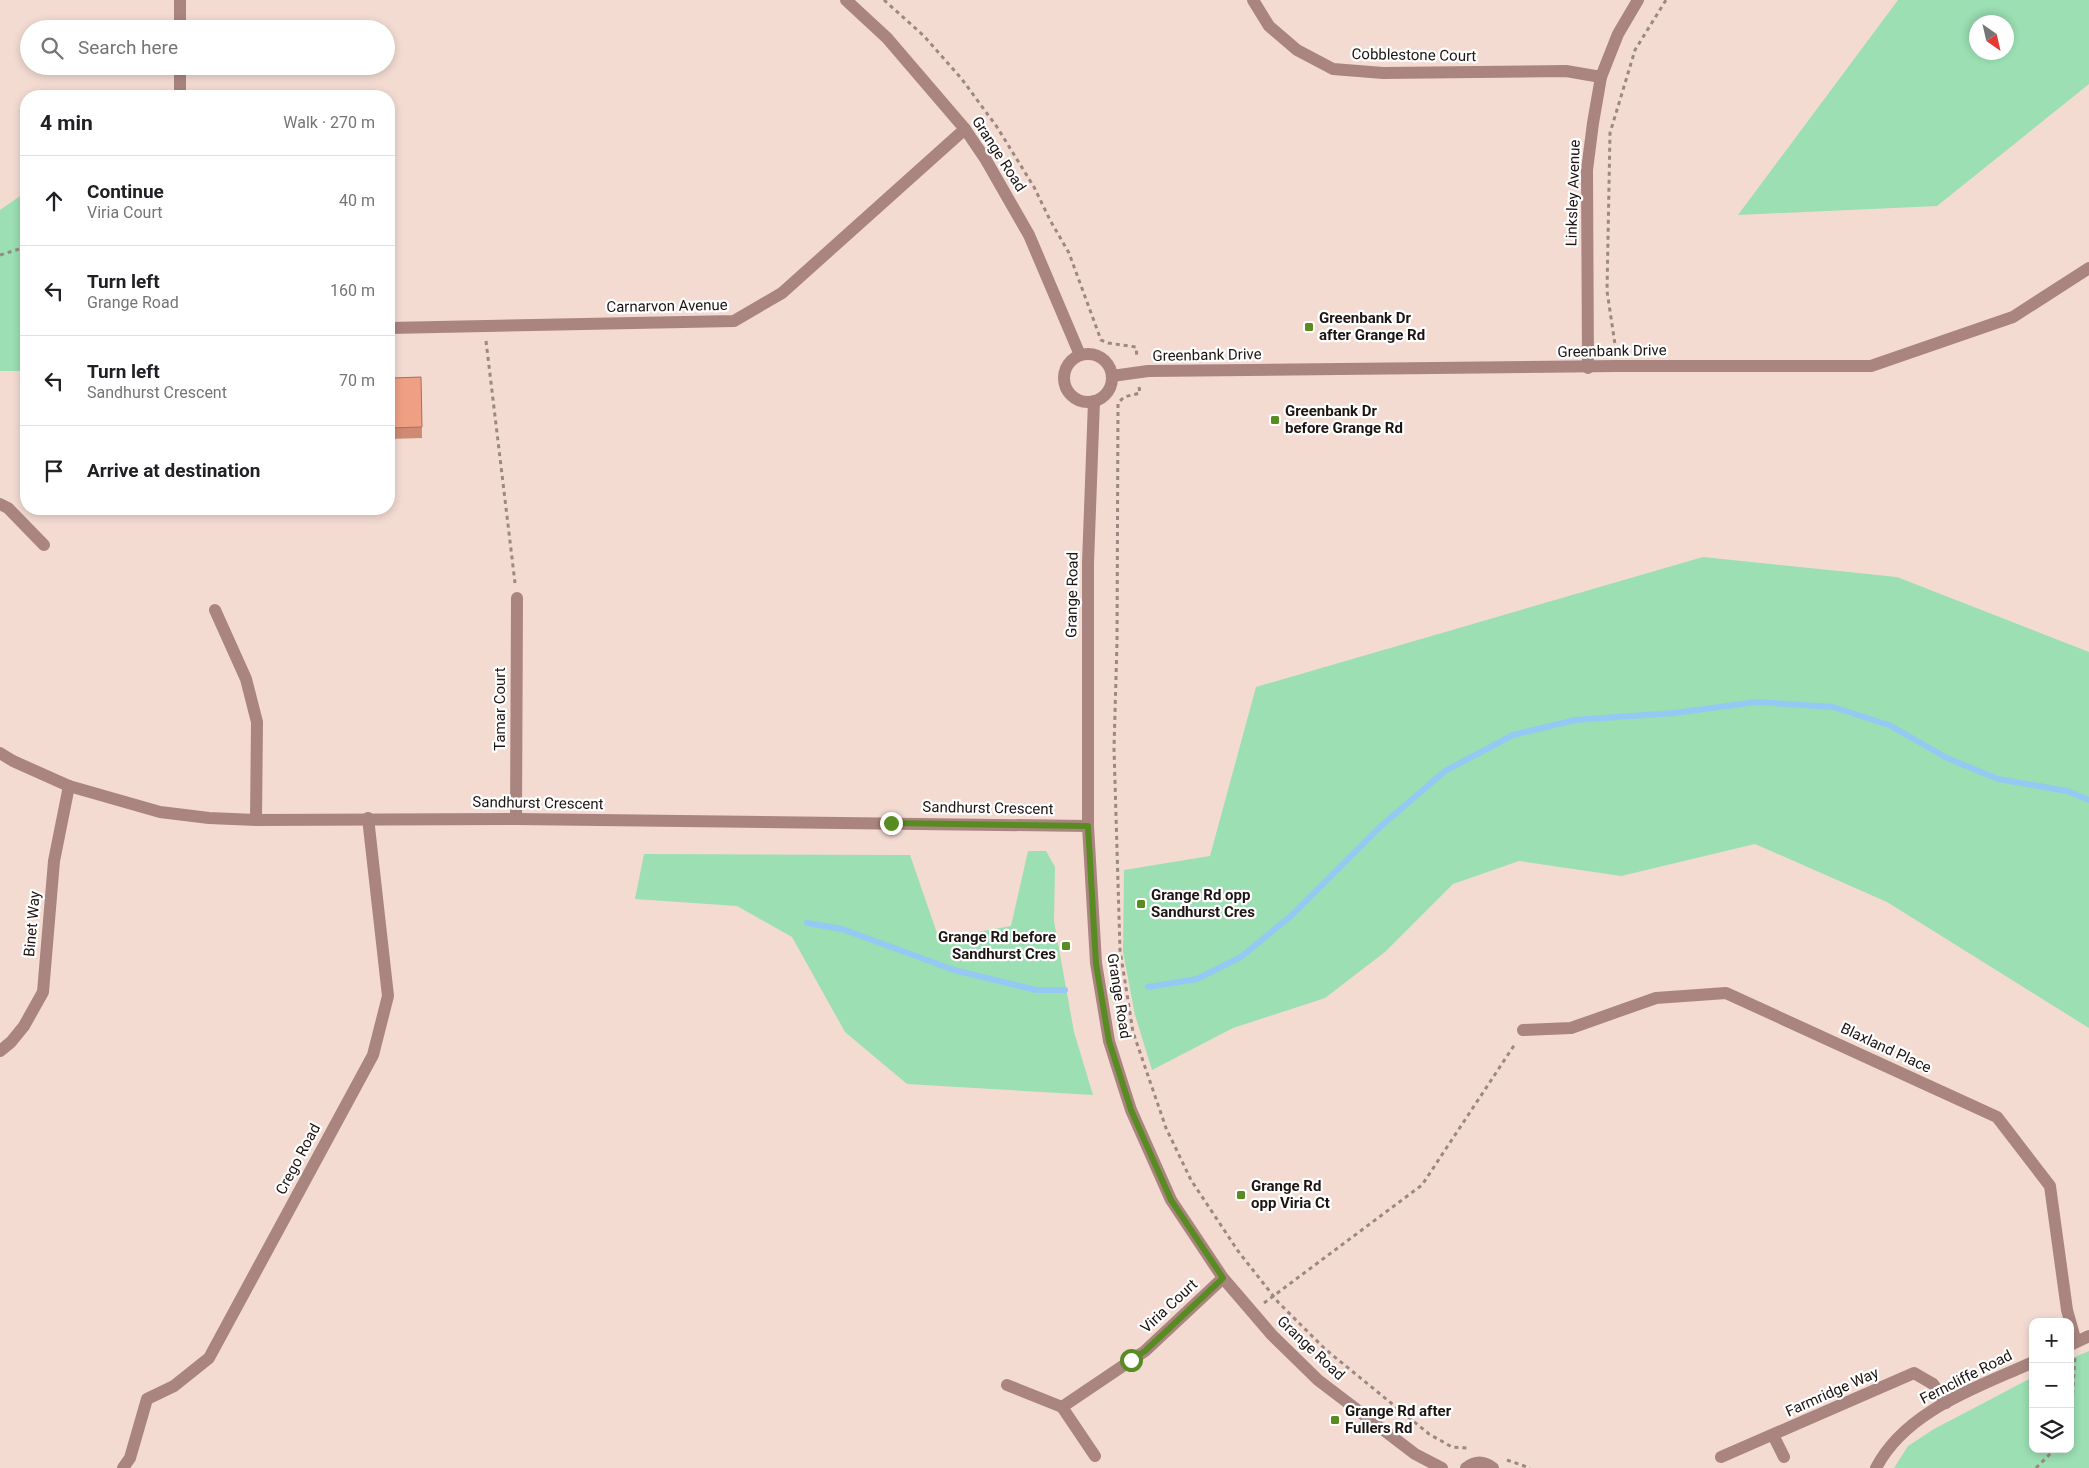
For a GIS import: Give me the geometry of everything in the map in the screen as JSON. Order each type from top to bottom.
[{"type":"street","points":[[180,0],[180,20]]},
{"type":"street","name":"Grange Road","points":[[846,0],[887,38],[965,129],[986,160],[1030,235],[1080,355]]},
{"type":"street","name":"Cobblestone Court","points":[[1253,0],[1269,26],[1297,50],[1333,69],[1383,73],[1566,71],[1601,77]]},
{"type":"street","name":"Linksley Avenue","points":[[1588,368],[1588,170],[1593,123],[1601,77],[1618,34],[1638,0]]},
{"type":"street","points":[[180,75],[180,90]]},
{"type":"street","name":"Carnarvon Avenue","points":[[395,328],[734,321],[782,293],[965,129]]},
{"type":"street","name":"Greenbank Drive","points":[[1112,376],[1138,372],[1588,368],[1618,366],[1871,366],[2013,317],[2089,268]]},
{"type":"street","points":[[1088,354],[1101,357],[1109,365],[1112,376],[1109,391],[1102,398],[1084,402],[1076,399],[1068,392],[1064,374],[1067,366],[1074,358],[1080,355],[1088,354]]},
{"type":"street","name":"Grange Road","points":[[1094,401],[1088,563],[1088,826],[1096,964],[1109,1041],[1131,1110],[1171,1200],[1223,1278],[1251,1312],[1294,1358],[1336,1395],[1415,1454],[1442,1468]]},
{"type":"street","points":[[0,504],[8,508],[44,545]]},
{"type":"street","name":"Tamar Court","points":[[516,819],[517,598]]},
{"type":"street","points":[[216,610],[246,679],[257,722],[256,820]]},
{"type":"street","name":"Sandhurst Crescent","points":[[0,753],[69,786],[160,812],[209,818],[256,820],[368,818],[516,819],[1088,826]]},
{"type":"street","name":"Binet Way","points":[[0,1051],[11,1042],[24,1026],[43,992],[54,861],[69,786]]},
{"type":"street","name":"Crego Road","points":[[123,1468],[130,1458],[146,1399],[174,1386],[209,1358],[373,1055],[388,996],[368,818]]},
{"type":"street","name":"Blaxland Place","points":[[1523,1030],[1571,1028],[1656,998],[1726,993],[1997,1117],[2050,1186],[2068,1318]]},
{"type":"street","name":"Viria Court","points":[[1062,1408],[1145,1351],[1223,1278]]},
{"type":"street","points":[[2074,1344],[2089,1336]]},
{"type":"street","name":"Ferncliffe Road","points":[[1876,1468],[1896,1438],[1918,1420],[1946,1402],[2031,1363]]},
{"type":"street","name":"Farmridge Way","points":[[1721,1458],[1914,1374],[1933,1384],[1946,1402]]},
{"type":"street","points":[[1007,1385],[1062,1408],[1095,1456]]},
{"type":"street","points":[[1773,1435],[1784,1458]]},
{"type":"street","points":[[1466,1468],[1479,1462],[1486,1463],[1493,1468]]},
{"type":"path","points":[[884,0],[930,43],[961,78],[997,127],[1034,187],[1069,253],[1101,340],[1108,343],[1136,347],[1140,393],[1124,397],[1118,404],[1117,642],[1114,748],[1120,950],[1133,1032],[1166,1128],[1191,1180],[1238,1251],[1273,1296],[1325,1349],[1429,1434],[1452,1447],[1474,1448]]},
{"type":"path","points":[[1618,366],[1607,291],[1610,133],[1635,50],[1666,0]]},
{"type":"path","points":[[0,255],[20,249]]},
{"type":"path","points":[[488,353],[517,598]]},
{"type":"path","points":[[1251,1312],[1422,1185],[1523,1030]]},
{"type":"path","points":[[2071,1408],[2072,1363]]},
{"type":"path","points":[[2036,1468],[2051,1453]]},
{"type":"path","points":[[1502,1458],[1530,1468]]},
{"type":"green space","points":[[1898,0],[2089,0],[2089,84],[1937,206],[1738,215]]},
{"type":"green space","points":[[20,196],[20,371],[0,371],[0,210]]},
{"type":"green space","points":[[1703,557],[1897,577],[2089,652],[2089,1028],[1887,902],[1755,844],[1621,876],[1519,861],[1453,884],[1385,952],[1325,998],[1233,1028],[1152,1070],[1135,1015],[1123,952],[1124,870],[1210,856],[1256,687]]},
{"type":"green space","points":[[1028,851],[1046,851],[1055,867],[1054,921],[1074,1032],[1093,1095],[907,1084],[845,1032],[792,937],[737,906],[635,899],[644,854],[910,855],[939,939],[1011,926]]},
{"type":"green space","points":[[2089,1351],[2089,1468],[1894,1468],[1908,1446],[1934,1429],[2029,1379],[2029,1453],[2074,1453],[2074,1357]]},
{"type":"building","points":[[421,377],[422,427],[395,428],[395,378]]},
{"type":"waterway","points":[[1148,987],[1197,979],[1241,957],[1291,916],[1380,827],[1445,771],[1513,735],[1575,720],[1674,713],[1757,702],[1833,707],[1889,725],[1947,758],[1998,779],[2067,791],[2089,800]]},
{"type":"waterway","points":[[807,923],[842,929],[954,970],[1036,990],[1065,990]]},
{"type":"place","name":"Greenbank Dr after Grange Rd","points":[[1309,327]]},
{"type":"place","name":"Greenbank Dr before Grange Rd","points":[[1275,420]]},
{"type":"place","name":"Grange Rd opp Sandhurst Cres","points":[[1141,904]]},
{"type":"place","name":"Grange Rd before Sandhurst Cres","points":[[1066,946]]},
{"type":"place","name":"Grange Rd opp Viria Ct","points":[[1241,1195]]},
{"type":"place","name":"Grange Rd after Fullers Rd","points":[[1335,1420]]},
{"type":"route","points":[[891,823],[1088,826],[1096,964],[1109,1041],[1131,1110],[1171,1200],[1223,1278],[1145,1351],[1131,1360]]}]
